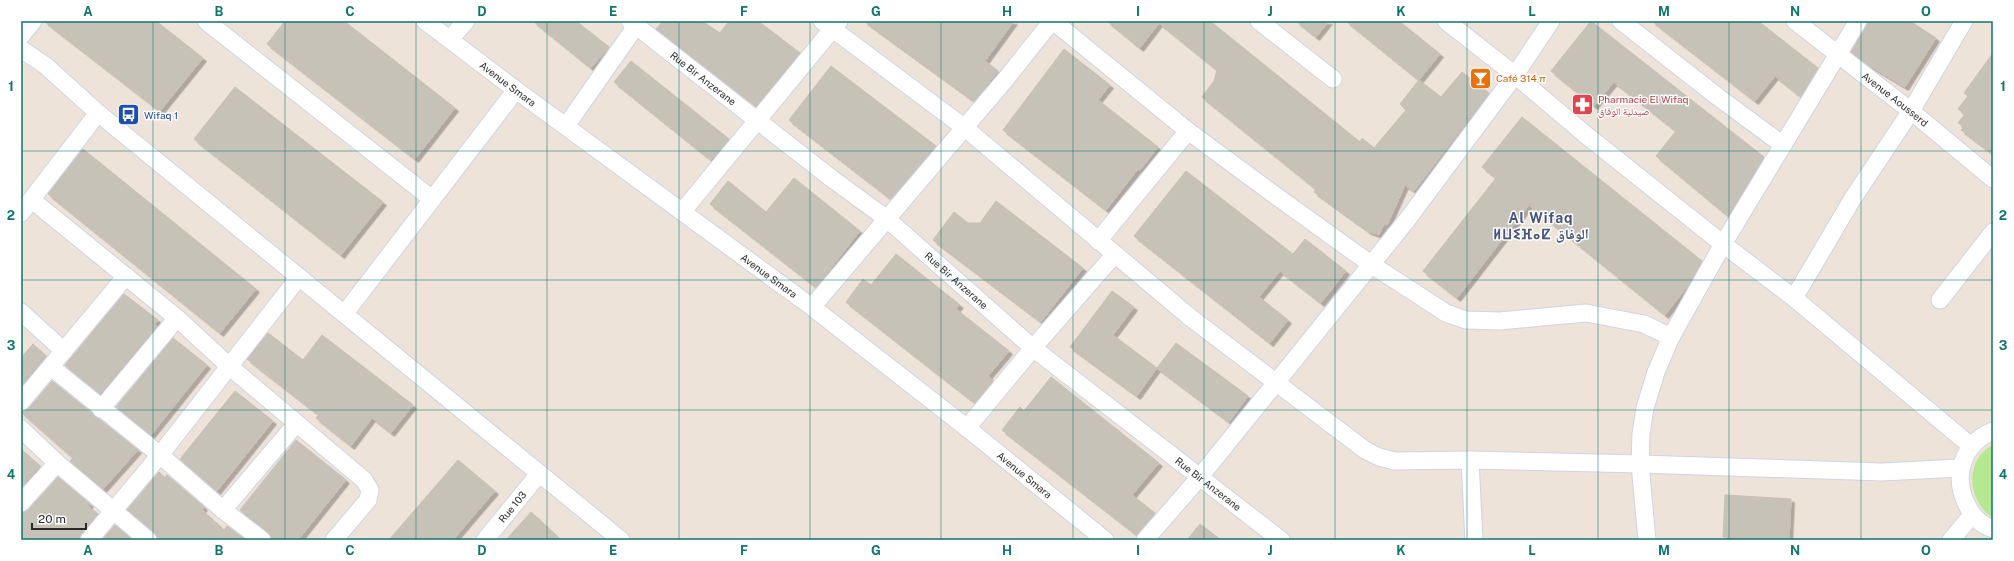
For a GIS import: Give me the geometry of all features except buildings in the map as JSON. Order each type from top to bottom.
[{"type":"street","points":[[21,36],[33,21]]},
{"type":"street","points":[[206,21],[432,199]]},
{"type":"street","name":"Avenue Smara","points":[[425,21],[516,90],[812,307],[967,428],[1105,540]]},
{"type":"street","points":[[450,39],[466,21]]},
{"type":"street","points":[[812,307],[965,128],[1052,21],[1188,131],[1372,265],[1446,313],[1466,320],[1500,321],[1586,313],[1644,324],[1671,337]]},
{"type":"street","points":[[1259,21],[1333,79]]},
{"type":"street","points":[[1446,21],[1515,75],[1586,135],[1722,244],[1794,298],[1971,446]]},
{"type":"street","points":[[1145,540],[1200,478],[1275,383],[1408,220],[1515,75],[1551,21]]},
{"type":"street","points":[[1621,21],[1783,146]]},
{"type":"street","name":"Avenue Aousserd","points":[[1795,21],[1911,111],[1993,179]]},
{"type":"street","points":[[1647,540],[1640,464],[1641,434],[1645,408],[1656,372],[1671,337],[1722,244],[1858,21]]},
{"type":"street","points":[[1794,298],[1853,198],[1911,111],[1964,21]]},
{"type":"street","points":[[566,126],[633,24]]},
{"type":"street","name":"Rue Bir Anzerane","points":[[633,24],[831,178],[887,219],[1033,348],[1281,540]]},
{"type":"street","points":[[682,212],[757,120],[831,24],[965,128],[1191,318],[1365,450],[1379,457],[1395,461],[1470,460],[1882,472],[1960,468]]},
{"type":"street","points":[[21,48],[46,66],[98,113],[345,313],[621,540]]},
{"type":"street","points":[[345,313],[516,90]]},
{"type":"street","points":[[98,113],[26,207],[126,276],[177,318],[229,366],[296,424],[357,473],[370,490],[368,500],[334,540]]},
{"type":"street","points":[[1098,241],[1188,131]]},
{"type":"street","points":[[1940,300],[1993,232]]},
{"type":"street","points":[[967,428],[1033,348],[1115,254]]},
{"type":"street","points":[[21,402],[126,276]]},
{"type":"street","points":[[89,540],[160,455],[299,277]]},
{"type":"street","points":[[21,312],[64,351]]},
{"type":"street","points":[[101,409],[177,318]]},
{"type":"street","points":[[51,367],[101,409],[160,455],[223,510],[262,540]]},
{"type":"street","points":[[223,510],[296,424]]},
{"type":"street","points":[[21,429],[57,463],[148,540]]},
{"type":"street","points":[[1993,431],[1984,435],[1971,446],[1964,456],[1960,468],[1960,492],[1972,515],[1987,527],[1993,529]]},
{"type":"street","points":[[1470,460],[1474,540]]},
{"type":"street","points":[[21,503],[57,463]]},
{"type":"street","name":"Rue 103","points":[[485,540],[539,474]]},
{"type":"street","points":[[1951,540],[1972,515]]},
{"type":"green space","points":[[1993,445],[1993,518],[1978,502],[1972,481],[1973,470],[1977,460],[1983,452]]},
{"type":"place","name":"Café 314 π","points":[[1480,78]]},
{"type":"place","name":"Pharmacie El Wifaq صيدلية الوفاق","points":[[1582,105]]},
{"type":"place","name":"Wifaq 1","points":[[129,115]]},
{"type":"district","name":"Al Wifaq ⵍⵡⵉⴼⴰⵇ الوفاق","points":[[1541,226]]}]
